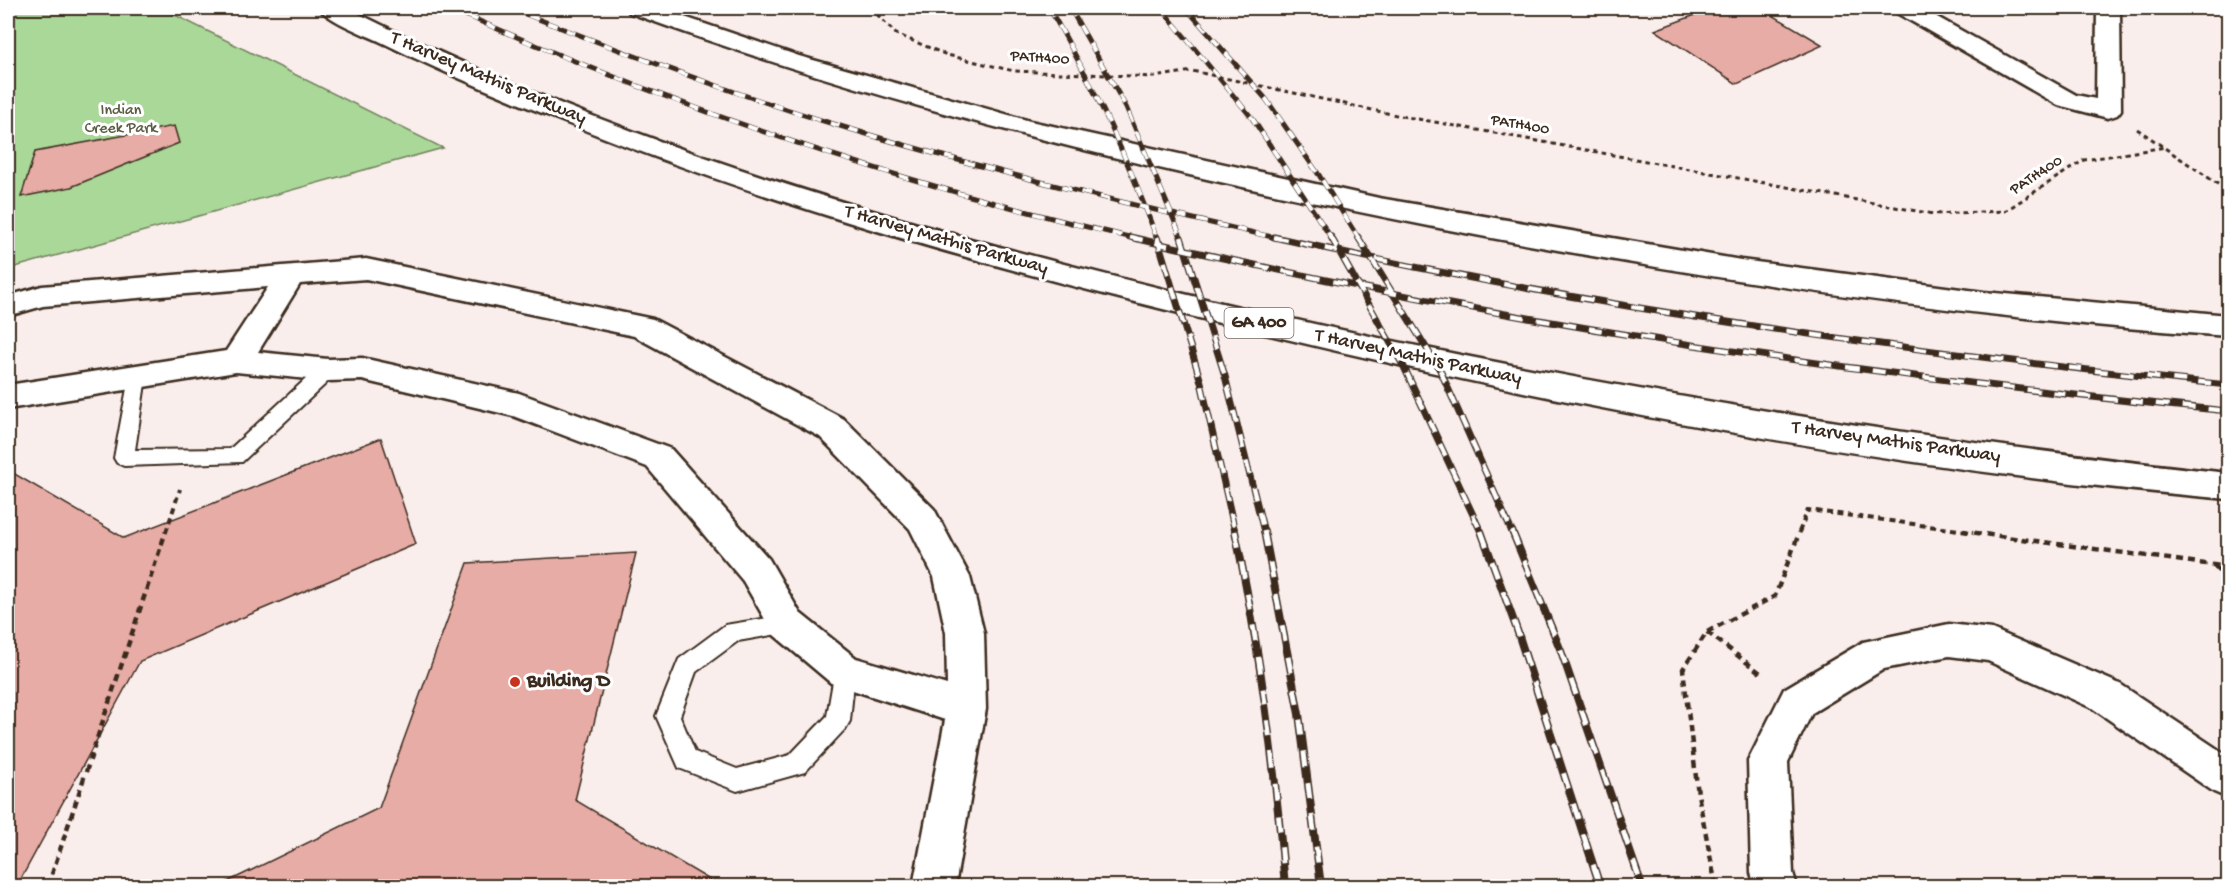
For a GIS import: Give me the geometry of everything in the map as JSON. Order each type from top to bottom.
[{"type":"main road","name":"T Harvey Mathis Parkway","points":[[330,8],[432,57],[522,96],[731,176],[990,256],[1132,292],[1446,366],[1628,400],[1982,456],[2229,486]]},
{"type":"main road","points":[[638,8],[842,77],[1038,132],[1197,169],[1449,222],[1617,252],[1930,296],[2090,315],[2229,326]]},
{"type":"main road","points":[[1905,8],[2067,100],[2108,110],[2109,8]]},
{"type":"main road","points":[[8,306],[42,296],[366,269],[642,327],[832,428],[922,519],[952,577],[965,633],[967,709],[934,886]]},
{"type":"main road","points":[[236,361],[291,275]]},
{"type":"main road","points":[[8,397],[236,361],[328,370],[362,369],[519,405],[659,458],[756,570],[787,624],[844,671],[967,709]]},
{"type":"main road","points":[[1776,886],[1772,873],[1768,761],[1798,701],[1876,654],[1949,640],[1992,645],[2106,696],[2229,779]]},
{"type":"lane","points":[[137,377],[124,458],[235,457],[328,370]]},
{"type":"lane","points":[[787,624],[733,632],[687,666],[668,716],[687,760],[737,780],[797,764],[838,721],[844,671]]},
{"type":"path","name":"PATH400","points":[[871,8],[897,34],[947,55],[1014,71],[1154,77],[1191,71],[1392,114],[1933,214],[2005,211],[2084,160],[2166,147]]},
{"type":"path","points":[[2108,110],[2229,191]]},
{"type":"path","points":[[48,886],[191,457]]},
{"type":"path","points":[[2215,565],[2229,585]]},
{"type":"path","points":[[1707,632],[1798,701]]},
{"type":"green space","name":"Indian Creek Park","points":[[8,8],[161,8],[443,148],[8,269]]},
{"type":"building","points":[[1714,8],[1761,8],[1823,45],[1737,84],[1655,30]]},
{"type":"building","points":[[174,126],[179,143],[71,187],[21,197],[35,152]]},
{"type":"building","points":[[381,438],[416,544],[140,661],[17,886],[8,886],[8,470],[124,538]]},
{"type":"building","name":"Building D","points":[[636,553],[575,800],[720,886],[219,886],[379,808],[468,563]]},
{"type":"railway","points":[[450,8],[617,78],[788,140],[961,194],[1137,239]]},
{"type":"railway","points":[[510,8],[687,75],[855,131],[1036,181],[1145,208]]},
{"type":"railway","points":[[1049,8],[1108,121],[1145,208]]},
{"type":"railway","points":[[1070,8],[1126,107],[1171,214]]},
{"type":"railway","points":[[1161,8],[1252,118],[1332,239]]},
{"type":"railway","points":[[1186,8],[1266,99],[1319,175],[1359,239]]},
{"type":"railway","points":[[1145,208],[1171,214]]},
{"type":"railway","points":[[1145,208],[1157,239]]},
{"type":"railway","points":[[1171,214],[1281,239]]},
{"type":"railway","points":[[1171,214],[1182,239]]},
{"type":"railway","points":[[1130,237],[1159,243]]},
{"type":"railway","points":[[1157,237],[1159,243]]},
{"type":"railway","points":[[1181,237],[1185,249]]},
{"type":"railway","points":[[1274,237],[1339,251]]},
{"type":"railway","points":[[1331,237],[1339,251]]},
{"type":"railway","points":[[1358,237],[1371,257]]},
{"type":"railway","points":[[1159,243],[1185,249]]},
{"type":"railway","points":[[1159,243],[1201,382],[1235,532]]},
{"type":"railway","points":[[1185,249],[1359,286]]},
{"type":"railway","points":[[1185,249],[1225,376],[1264,532]]},
{"type":"railway","points":[[1339,251],[1371,257]]},
{"type":"railway","points":[[1339,251],[1359,286]]},
{"type":"railway","points":[[1371,257],[1511,285],[1749,325],[1988,358],[2228,385]]},
{"type":"railway","points":[[1371,257],[1393,293]]},
{"type":"railway","points":[[1359,286],[1393,293]]},
{"type":"railway","points":[[1359,286],[1404,367],[1481,532]]},
{"type":"railway","points":[[1393,293],[1539,320],[1813,363],[2089,397],[2228,411]]},
{"type":"railway","points":[[1393,293],[1440,370],[1512,532]]},
{"type":"railway","points":[[1235,531],[1266,708],[1285,886]]},
{"type":"railway","points":[[1264,531],[1299,714],[1321,886]]},
{"type":"railway","points":[[1481,531],[1517,630],[1600,886]]},
{"type":"railway","points":[[1512,531],[1561,651],[1642,886]]},
{"type":"place","name":"Building D","points":[[515,682]]}]
